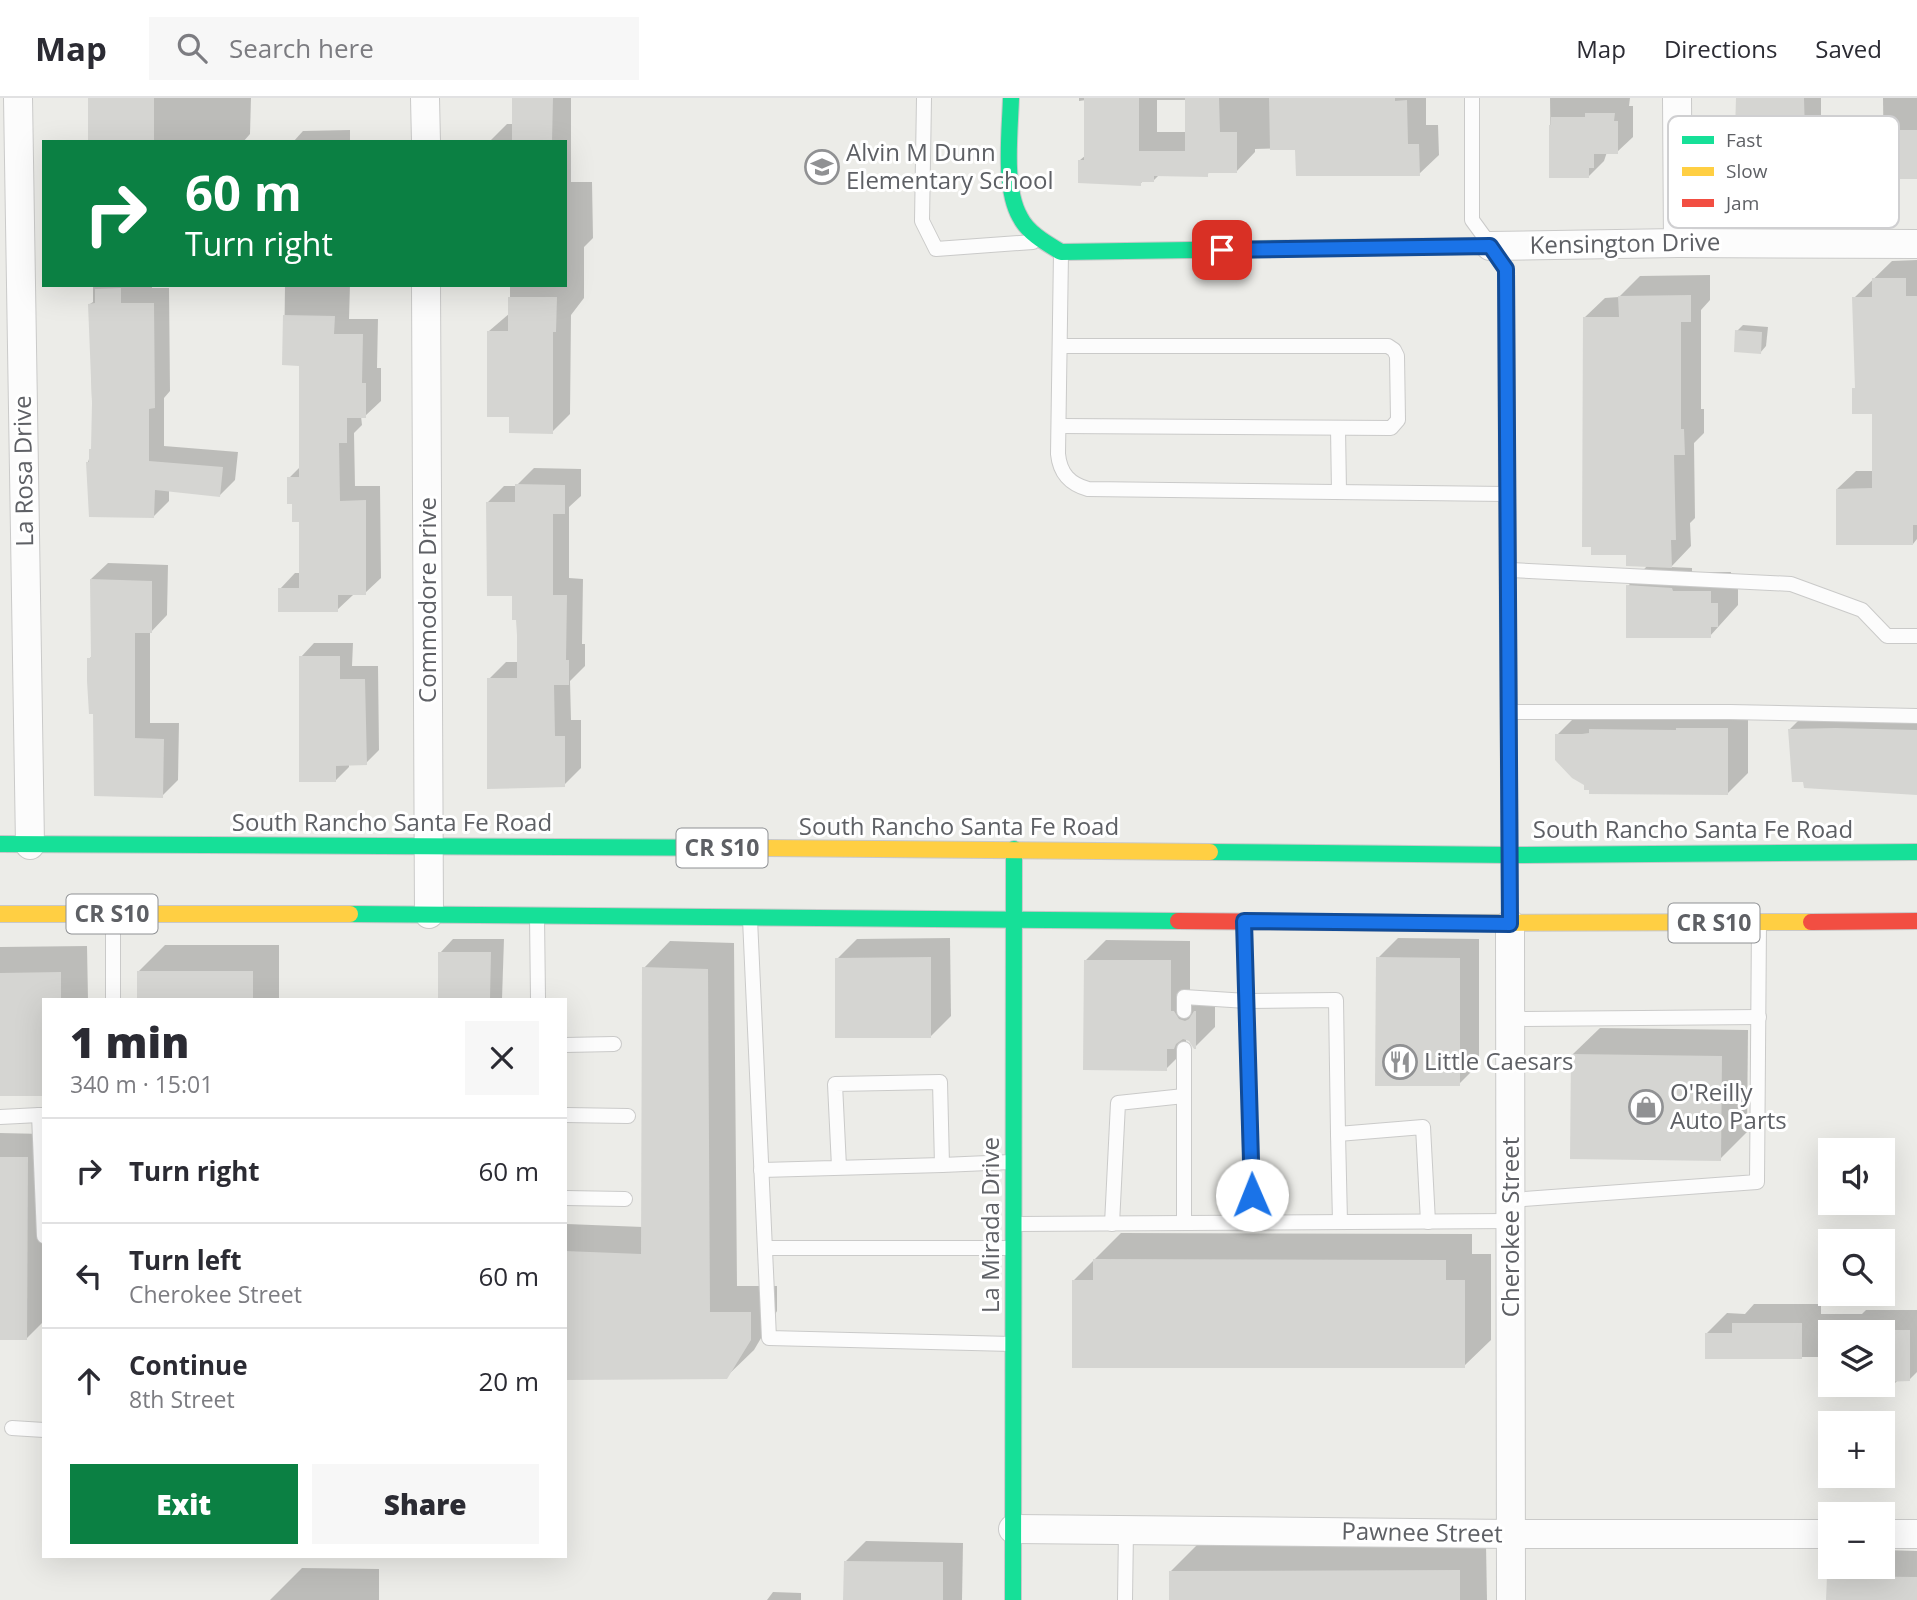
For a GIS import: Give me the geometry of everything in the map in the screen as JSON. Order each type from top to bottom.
[{"type":"main road","points":[[1012,98],[1011,194],[1019,217],[1041,241]]},
{"type":"main road","name":"Kensington Drive","points":[[1041,241],[1062,252],[1490,246]]},
{"type":"main road","name":"Cherokee Street","points":[[1490,246],[1506,269],[1510,924]]},
{"type":"main road","name":"South Rancho Santa Fe Road","points":[[0,844],[1014,849],[1510,855],[1917,852]]},
{"type":"main road","name":"La Mirada Drive","points":[[1013,1600],[1014,849]]},
{"type":"main road","name":"CR S10","points":[[0,914],[1510,924],[1917,921]]},
{"type":"street","name":"La Rosa Drive","points":[[18,98],[30,845]]},
{"type":"street","points":[[425,98],[426,140]]},
{"type":"street","points":[[1677,98],[1677,116]]},
{"type":"street","points":[[1678,228],[1678,243]]},
{"type":"street","name":"Kensington Drive","points":[[1490,246],[1678,243],[1917,244]]},
{"type":"street","name":"Commodore Drive","points":[[426,287],[429,915]]},
{"type":"street","name":"Cherokee Street","points":[[1510,924],[1511,1600]]},
{"type":"street","name":"Pawnee Street","points":[[1013,1529],[1818,1534]]},
{"type":"street","points":[[1895,1534],[1917,1534]]},
{"type":"lane","points":[[924,98],[922,221],[936,249],[1041,241]]},
{"type":"lane","points":[[1472,98],[1472,220],[1490,246]]},
{"type":"lane","points":[[1062,252],[1059,467],[1077,486],[1088,489],[1508,494]]},
{"type":"lane","points":[[1059,426],[1391,428],[1398,420],[1397,356],[1388,346],[1060,346]]},
{"type":"lane","points":[[1338,428],[1339,492]]},
{"type":"lane","points":[[1508,570],[1791,584],[1862,610],[1887,636],[1917,636]]},
{"type":"lane","points":[[1509,712],[1730,712],[1917,716]]},
{"type":"lane","points":[[113,914],[113,998]]},
{"type":"lane","points":[[537,916],[538,998]]},
{"type":"lane","points":[[750,918],[769,1338],[1013,1344]]},
{"type":"lane","points":[[1244,921],[1252,1223]]},
{"type":"lane","points":[[1013,1224],[1428,1222],[1757,1182],[1759,922]]},
{"type":"lane","points":[[1184,1011],[1184,997],[1247,1001],[1336,1000],[1340,1222]]},
{"type":"lane","points":[[1510,1019],[1759,1017]]},
{"type":"lane","points":[[567,1045],[614,1044]]},
{"type":"lane","points":[[1184,1049],[1184,1223]]},
{"type":"lane","points":[[839,1167],[835,1084],[940,1082],[942,1165]]},
{"type":"lane","points":[[1112,1224],[1118,1103],[1184,1096]]},
{"type":"lane","points":[[0,1116],[41,1115],[42,1155]]},
{"type":"lane","points":[[567,1115],[628,1116]]},
{"type":"lane","points":[[1339,1134],[1423,1127],[1428,1222]]},
{"type":"lane","points":[[761,1170],[1014,1162]]},
{"type":"lane","points":[[567,1198],[625,1199]]},
{"type":"lane","points":[[765,1248],[1013,1248]]},
{"type":"lane","points":[[12,1428],[42,1430]]},
{"type":"lane","points":[[1125,1600],[1126,1530]]},
{"type":"building","points":[[88,98],[154,98],[154,140],[88,140]]},
{"type":"building","points":[[512,98],[553,98],[552,140],[512,140]]},
{"type":"building","points":[[1084,98],[1139,98],[1139,151],[1185,151],[1185,98],[1219,98],[1220,132],[1237,132],[1237,173],[1208,173],[1208,177],[1154,176],[1154,182],[1141,182],[1141,186],[1078,183],[1078,160],[1084,160]]},
{"type":"building","points":[[1269,98],[1407,100],[1408,144],[1419,144],[1420,176],[1296,176],[1295,150],[1270,150]]},
{"type":"building","points":[[1736,98],[1804,98],[1805,116],[1735,116]]},
{"type":"building","points":[[1585,113],[1615,113],[1614,121],[1618,121],[1618,154],[1594,154],[1594,168],[1589,168],[1589,178],[1549,178],[1551,117],[1585,117]]},
{"type":"building","points":[[1899,130],[1917,130],[1917,179],[1899,179]]},
{"type":"building","points":[[1872,278],[1906,278],[1906,296],[1917,296],[1917,525],[1913,525],[1913,545],[1836,545],[1836,489],[1872,488],[1872,414],[1852,414],[1852,388],[1855,388],[1852,297],[1872,297]]},
{"type":"building","points":[[121,288],[121,303],[154,303],[155,408],[149,409],[149,461],[223,467],[220,497],[155,490],[154,518],[89,517],[86,462],[89,462],[91,449],[92,403],[88,304],[95,303],[95,289]]},
{"type":"building","points":[[1691,295],[1691,322],[1681,322],[1681,429],[1684,429],[1685,455],[1674,455],[1676,540],[1671,540],[1672,568],[1626,566],[1626,555],[1591,555],[1591,547],[1582,547],[1583,317],[1619,317],[1618,296]]},
{"type":"building","points":[[508,297],[557,297],[556,332],[553,332],[553,434],[509,433],[509,417],[487,417],[487,331],[508,331]]},
{"type":"building","points":[[283,315],[335,316],[334,334],[363,334],[362,383],[366,383],[366,418],[347,418],[347,443],[339,443],[340,501],[366,500],[366,595],[338,595],[338,612],[278,612],[278,588],[299,588],[299,522],[292,522],[292,504],[287,504],[287,477],[299,477],[299,366],[282,365]]},
{"type":"building","points":[[1735,330],[1762,332],[1761,354],[1734,352]]},
{"type":"building","points":[[515,484],[565,485],[565,514],[553,514],[553,595],[567,595],[566,660],[569,660],[569,685],[554,685],[555,736],[565,736],[565,787],[487,789],[487,678],[517,678],[517,635],[516,620],[512,620],[512,596],[487,596],[486,502],[515,502]]},
{"type":"building","points":[[90,579],[152,581],[152,633],[135,633],[135,738],[164,739],[163,798],[94,796],[93,714],[89,714],[87,681],[87,658],[91,658]]},
{"type":"building","points":[[1626,585],[1672,588],[1673,591],[1711,591],[1711,603],[1718,603],[1718,627],[1711,627],[1711,638],[1626,638]]},
{"type":"building","points":[[299,656],[340,656],[340,679],[365,679],[367,765],[336,766],[336,782],[299,782]]},
{"type":"building","points":[[1728,728],[1728,795],[1589,794],[1589,790],[1584,790],[1584,785],[1572,778],[1555,760],[1555,734],[1589,733],[1589,729]]},
{"type":"building","points":[[1788,729],[1917,730],[1917,795],[1804,788],[1803,782],[1792,782]]},
{"type":"building","points":[[438,952],[491,952],[490,998],[438,998]]},
{"type":"building","points":[[931,957],[931,1038],[835,1038],[835,958]]},
{"type":"building","points":[[1376,957],[1460,958],[1460,1086],[1375,1086]]},
{"type":"building","points":[[1084,960],[1171,960],[1171,1011],[1185,1021],[1196,1011],[1196,1049],[1183,1039],[1174,1049],[1167,1049],[1167,1071],[1083,1070]]},
{"type":"building","points":[[642,967],[708,969],[710,1312],[751,1312],[751,1340],[727,1379],[567,1380],[567,1251],[641,1254]]},
{"type":"building","points":[[137,971],[253,971],[253,998],[137,998]]},
{"type":"building","points":[[61,972],[61,998],[42,998],[42,1096],[0,1096],[0,973]]},
{"type":"building","name":"O'Reilly Auto Parts","points":[[1571,1054],[1722,1056],[1721,1161],[1570,1159]]},
{"type":"building","points":[[0,1157],[28,1157],[27,1340],[0,1340]]},
{"type":"building","points":[[1093,1259],[1446,1260],[1446,1280],[1465,1280],[1465,1368],[1072,1368],[1072,1280],[1093,1280]]},
{"type":"building","points":[[1732,1323],[1802,1323],[1802,1359],[1705,1359],[1705,1333],[1732,1333]]},
{"type":"building","points":[[1895,1330],[1910,1330],[1910,1381],[1895,1382]]},
{"type":"building","points":[[844,1561],[943,1562],[943,1600],[843,1600]]},
{"type":"building","points":[[1460,1570],[1460,1600],[1169,1600],[1169,1571]]},
{"type":"building","points":[[1917,1577],[1917,1600],[1826,1600],[1827,1579]]},
{"type":"traffic: fast","points":[[1011,98],[1009,175],[1015,205],[1028,228],[1061,252],[1389,247]]},
{"type":"traffic: fast","points":[[1507,493],[1510,924]]},
{"type":"traffic: fast","points":[[0,844],[765,848]]},
{"type":"traffic: fast","points":[[1013,1600],[1014,849]]},
{"type":"traffic: fast","points":[[1210,852],[1510,855],[1917,852]]},
{"type":"traffic: fast","points":[[350,914],[1178,921]]},
{"type":"traffic: slow","points":[[765,848],[1210,852]]},
{"type":"traffic: slow","points":[[0,914],[350,914]]},
{"type":"traffic: slow","points":[[1455,923],[1811,922]]},
{"type":"traffic: jam","points":[[1389,247],[1490,246],[1506,269],[1507,493]]},
{"type":"traffic: jam","points":[[1178,921],[1455,923]]},
{"type":"traffic: jam","points":[[1811,922],[1917,921]]},
{"type":"place","name":"Alvin M Dunn Elementary School","points":[[822,167]]},
{"type":"place","name":"Little Caesars","points":[[1400,1062]]},
{"type":"place","name":"O'Reilly Auto Parts","points":[[1646,1107]]},
{"type":"route","points":[[1222,250],[1490,246],[1506,269],[1510,924],[1244,921],[1252,1195]]}]
